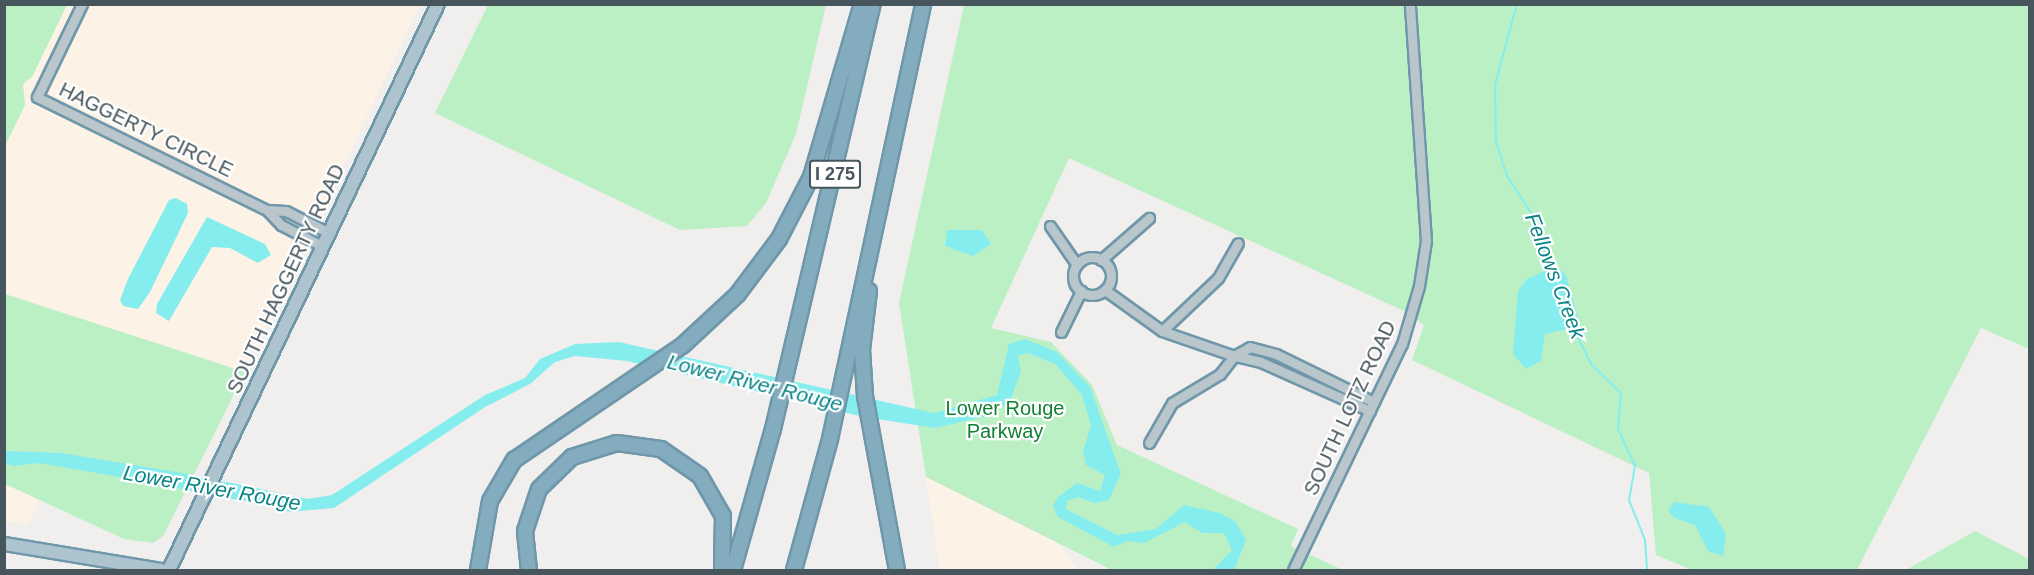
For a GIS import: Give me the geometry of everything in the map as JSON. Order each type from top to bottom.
[{"type":"highway","points":[[478,570],[487,511],[505,471],[536,441],[625,386],[706,324],[754,274],[811,177],[862,4]]},
{"type":"highway","name":"I 275","points":[[733,570],[773,429],[873,4]]},
{"type":"highway","name":"I 275","points":[[794,570],[830,440],[846,353],[913,58],[923,4]]},
{"type":"highway","points":[[897,570],[874,448],[862,357],[865,309],[913,58]]},
{"type":"highway","points":[[528,570],[525,531],[539,489],[572,457],[617,443],[661,449],[700,476],[723,516],[722,570]]},
{"type":"main road","name":"SOUTH HAGGERTY ROAD","points":[[169,570],[438,4]]},
{"type":"main road","points":[[4,544],[161,570]]},
{"type":"street","name":"HAGGERTY CIRCLE","points":[[81,4],[37,97],[267,210],[281,225],[322,246]]},
{"type":"street","name":"SOUTH LOTZ ROAD","points":[[1293,570],[1372,407],[1413,312],[1426,242],[1410,4]]},
{"type":"street","name":"HAGGERTY CIRCLE","points":[[267,210],[286,211],[329,232]]},
{"type":"street","points":[[1101,260],[1149,218]]},
{"type":"street","points":[[1050,226],[1077,265]]},
{"type":"street","points":[[1162,331],[1218,278],[1238,243]]},
{"type":"street","points":[[1085,258],[1101,260],[1111,274],[1105,290],[1093,295],[1081,291],[1073,276],[1077,265],[1085,258]]},
{"type":"street","points":[[1105,290],[1162,331],[1234,356],[1262,362],[1372,407]]},
{"type":"street","points":[[1061,332],[1081,291]]},
{"type":"street","points":[[1149,443],[1172,403],[1220,374],[1234,356],[1250,347],[1276,354],[1372,407]]},
{"type":"shaded area","points":[[5,5],[420,5],[245,372],[5,294]]},
{"type":"shaded area","points":[[926,477],[1059,544],[1078,570],[940,570]]},
{"type":"shaded area","points":[[5,484],[40,500],[29,524],[5,521]]},
{"type":"green space","points":[[5,4],[67,5],[32,77],[23,84],[25,105],[5,146]]},
{"type":"green space","points":[[488,5],[826,5],[796,134],[766,203],[747,226],[680,230],[435,113]]},
{"type":"green space","name":"Lower Rouge Parkway","points":[[964,5],[2029,5],[2029,349],[1981,328],[1857,570],[1692,570],[1656,555],[1649,473],[1412,360],[1424,325],[1404,311],[1069,158],[991,328],[1051,342],[1092,385],[1117,445],[1298,529],[1291,546],[1343,570],[1112,570],[926,477],[899,303]]},
{"type":"green space","points":[[5,294],[245,372],[163,536],[153,543],[124,539],[5,484]]},
{"type":"green space","points":[[1975,531],[2029,559],[2029,570],[1906,570]]},
{"type":"water","points":[[176,198],[187,204],[188,213],[150,292],[138,309],[123,306],[120,300],[128,279],[169,200]]},
{"type":"water","points":[[207,217],[265,244],[271,255],[258,263],[230,248],[212,247],[169,321],[156,313],[157,304]]},
{"type":"water","points":[[947,230],[982,230],[991,244],[973,256],[945,246]]},
{"type":"water","points":[[1555,266],[1566,275],[1580,326],[1545,334],[1541,361],[1526,369],[1513,354],[1518,291],[1527,279]]},
{"type":"water","points":[[1025,339],[1057,352],[1090,387],[1121,474],[1109,500],[1094,503],[1078,497],[1067,501],[1066,509],[1117,535],[1156,529],[1184,505],[1220,513],[1236,522],[1246,540],[1234,570],[1213,570],[1232,550],[1224,533],[1202,533],[1185,522],[1144,543],[1127,541],[1114,547],[1058,517],[1053,506],[1058,497],[1077,483],[1100,491],[1105,475],[1086,465],[1083,451],[1091,426],[1082,395],[1055,364],[1027,353],[1018,356],[1021,371],[1010,401],[987,416],[935,428],[864,417],[627,361],[575,356],[555,362],[530,384],[485,407],[334,508],[288,512],[281,505],[220,495],[227,482],[308,499],[332,495],[485,395],[525,378],[540,359],[575,344],[619,342],[934,413],[997,395],[1009,344]]},
{"type":"water","points":[[4,451],[61,453],[200,476],[193,490],[39,463],[13,466],[5,463]]},
{"type":"water","points":[[1674,502],[1709,507],[1726,534],[1723,556],[1708,551],[1695,525],[1675,518],[1668,511]]},
{"type":"waterway","name":"Fellows Creek","points":[[1517,4],[1495,85],[1496,142],[1507,176],[1537,222],[1549,268]]},
{"type":"waterway","name":"Fellows Creek","points":[[1573,327],[1591,364],[1621,393],[1618,429],[1635,466],[1629,500],[1645,540],[1647,570]]},
{"type":"waterway","name":"Lower River Rouge","points":[[176,480],[243,493]]}]
